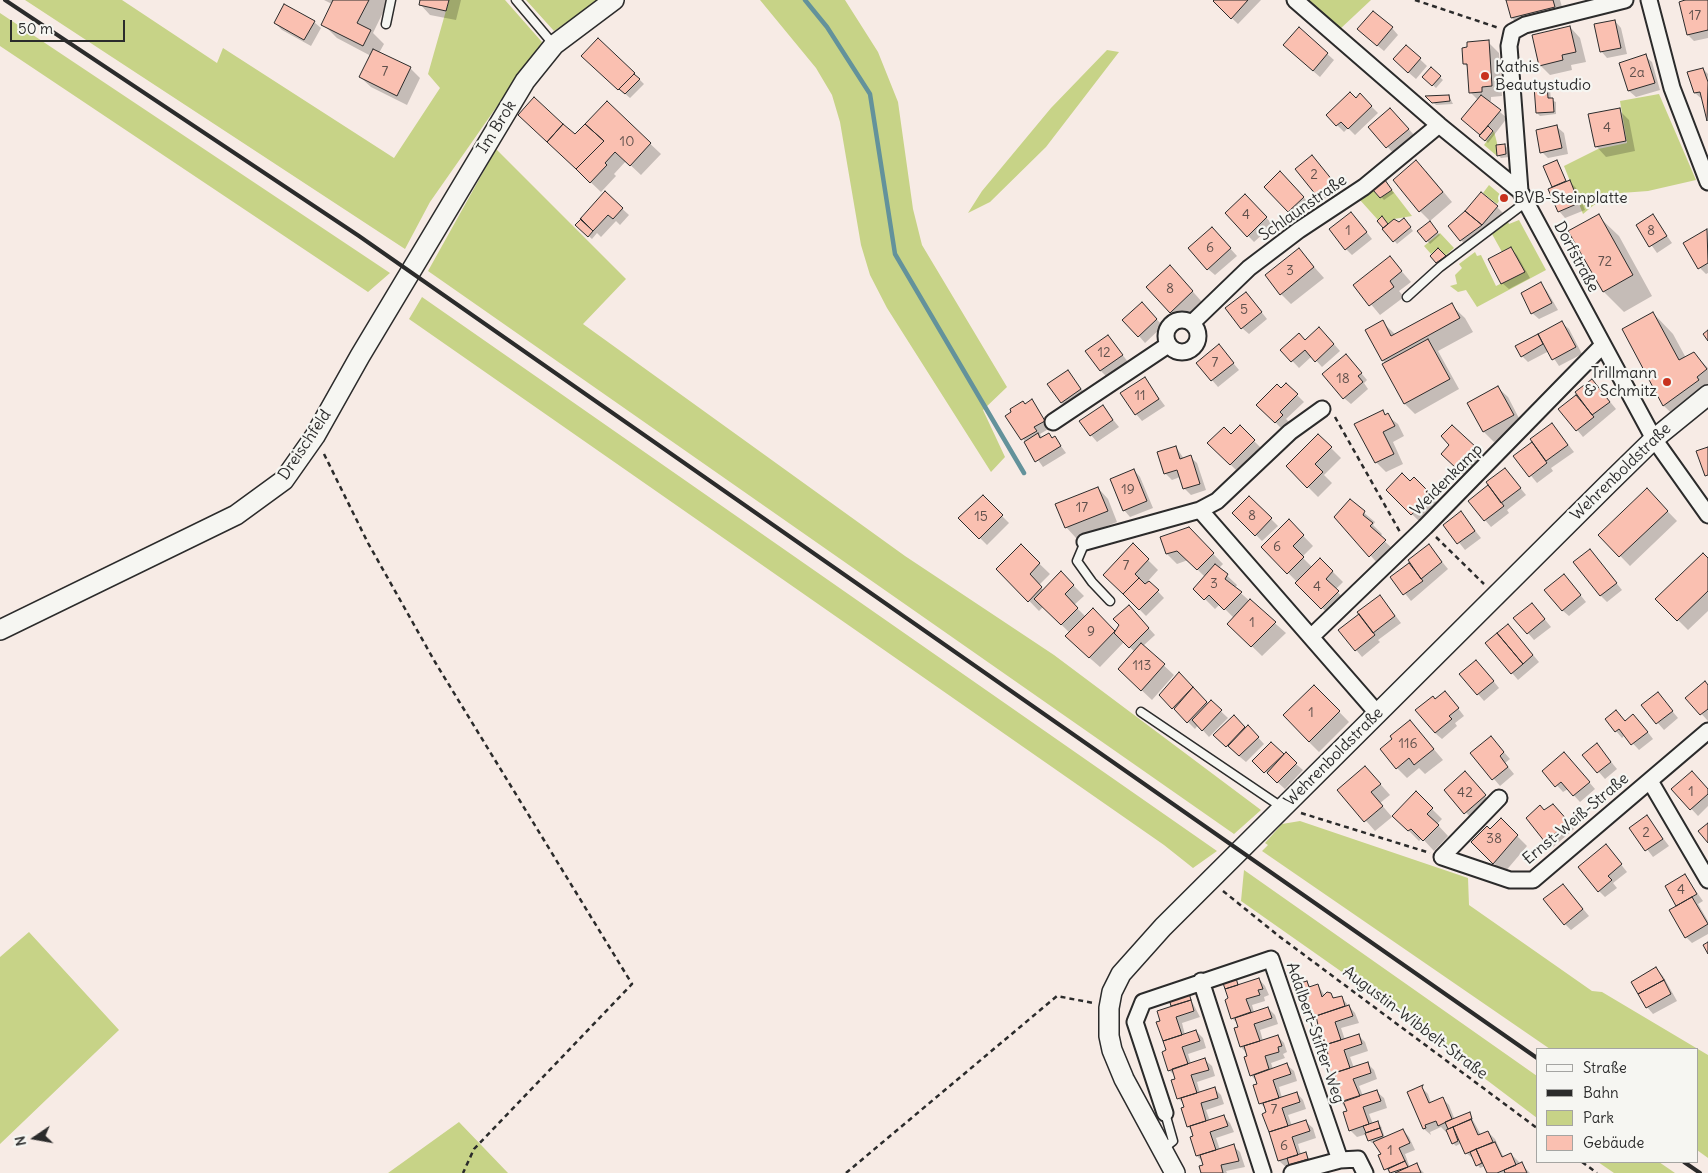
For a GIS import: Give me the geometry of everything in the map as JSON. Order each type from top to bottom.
[{"type":"street","name":"Im Brok","points":[[446,213],[526,81],[554,45],[614,0]]},
{"type":"street","name":"Dorfstraße","points":[[1295,0],[1523,196],[1654,439],[1708,515]]},
{"type":"street","points":[[1523,196],[1509,46],[1512,32],[1525,25],[1625,0]]},
{"type":"street","points":[[1649,0],[1672,88],[1708,182]]},
{"type":"street","name":"Schlaunstraße","points":[[1192,323],[1249,268],[1299,230],[1364,186],[1439,125]]},
{"type":"street","name":"Dreischfeld","points":[[0,630],[236,515],[284,480],[315,436],[360,356],[446,213]]},
{"type":"street","points":[[1181,320],[1192,323],[1198,335],[1193,348],[1180,352],[1168,345],[1166,334],[1172,324],[1181,320]]},
{"type":"street","points":[[1053,422],[1168,345]]},
{"type":"street","name":"Weidenkamp","points":[[1312,636],[1425,527],[1603,345]]},
{"type":"street","name":"Wehrenboldstraße","points":[[1175,1173],[1124,1079],[1108,1036],[1108,1008],[1112,992],[1120,974],[1210,881],[1654,439],[1708,395]]},
{"type":"street","points":[[1086,542],[1200,510],[1217,501],[1290,432],[1322,409]]},
{"type":"street","points":[[1200,510],[1312,636],[1378,714]]},
{"type":"street","name":"Ernst-Weiß-Straße","points":[[1442,856],[1510,880],[1534,880],[1708,731]]},
{"type":"street","points":[[1650,781],[1708,880]]},
{"type":"street","points":[[1442,856],[1499,798]]},
{"type":"street","name":"Adalbert-Stifter-Weg","points":[[1166,1113],[1135,1022],[1143,1002],[1272,959],[1340,1160]]},
{"type":"street","points":[[1202,981],[1263,1173]]},
{"type":"street","points":[[1292,1173],[1340,1160],[1358,1159],[1365,1173]]},
{"type":"lane","points":[[386,24],[391,0]]},
{"type":"lane","points":[[516,0],[554,45]]},
{"type":"lane","points":[[1407,297],[1523,196]]},
{"type":"lane","points":[[1086,542],[1078,561],[1092,582],[1110,601]]},
{"type":"lane","points":[[1141,712],[1283,808]]},
{"type":"lane","points":[[1162,1150],[1173,1141],[1166,1113]]},
{"type":"path","points":[[1415,0],[1512,32]]},
{"type":"path","points":[[1322,409],[1336,419],[1395,525],[1409,543]]},
{"type":"path","points":[[315,436],[368,543],[435,662],[632,984],[474,1149],[463,1173]]},
{"type":"path","points":[[1425,527],[1495,596]]},
{"type":"path","points":[[1283,808],[1442,856]]},
{"type":"path","name":"Augustin-Wibbelt-Straße","points":[[1210,881],[1280,937],[1536,1127]]},
{"type":"path","points":[[846,1173],[1057,996],[1081,999],[1108,1008]]},
{"type":"path","points":[[1583,1163],[1597,1173]]},
{"type":"green space","points":[[25,0],[122,0],[217,63],[223,48],[394,158],[440,88],[428,74],[449,0],[505,0],[542,42],[430,202],[405,249]]},
{"type":"green space","points":[[526,0],[599,0],[554,31]]},
{"type":"green space","points":[[760,0],[845,0],[878,52],[898,102],[913,209],[922,245],[1007,387],[983,410],[1005,457],[991,472],[887,308],[870,275],[861,245],[840,122],[832,95],[816,68]]},
{"type":"green space","points":[[1304,0],[1371,0],[1339,30]]},
{"type":"green space","points":[[0,13],[390,273],[368,292],[0,46]]},
{"type":"green space","points":[[1107,50],[1119,52],[1046,147],[990,202],[968,213],[982,191],[1051,108]]},
{"type":"green space","points":[[1659,94],[1696,180],[1648,191],[1621,193],[1594,205],[1583,214],[1564,166],[1598,149],[1627,143],[1620,101]]},
{"type":"green space","points":[[1494,131],[1497,143],[1497,156],[1484,145]]},
{"type":"green space","points":[[496,149],[626,279],[583,324],[905,556],[1054,655],[1261,810],[1234,834],[428,271]]},
{"type":"green space","points":[[1489,185],[1502,196],[1497,204],[1483,193]]},
{"type":"green space","points":[[1373,190],[1380,198],[1392,190],[1412,216],[1394,219],[1388,224],[1382,217],[1378,220],[1360,200]]},
{"type":"green space","points":[[1519,220],[1546,270],[1477,307],[1466,290],[1458,292],[1450,286],[1457,284],[1455,275],[1462,268],[1459,264],[1475,252],[1477,256],[1481,255],[1496,286],[1524,272],[1511,247],[1502,252],[1492,234],[1508,222],[1509,224]]},
{"type":"green space","points":[[1440,233],[1454,248],[1445,256],[1438,248],[1431,254],[1424,246]]},
{"type":"green space","points":[[422,297],[1217,851],[1193,868],[1164,845],[409,319]]},
{"type":"green space","points":[[1300,821],[1468,878],[1469,905],[1592,991],[1602,992],[1696,1048],[1549,1048],[1262,851],[1268,845],[1265,843],[1282,824]]},
{"type":"green space","points":[[1244,870],[1536,1075],[1536,1117],[1369,991],[1241,901]]},
{"type":"green space","points":[[29,932],[119,1030],[0,1144],[0,957]]},
{"type":"green space","points":[[1698,1049],[1708,1055],[1708,1158],[1698,1151]]},
{"type":"green space","points":[[459,1122],[508,1173],[388,1173]]},
{"type":"green space","points":[[1599,1163],[1660,1163],[1675,1173],[1614,1173]]},
{"type":"building","points":[[333,0],[369,0],[357,23],[371,30],[363,46],[321,25]]},
{"type":"building","points":[[420,0],[449,0],[446,11],[419,5]]},
{"type":"building","points":[[1214,0],[1248,0],[1231,19]]},
{"type":"building","points":[[1506,0],[1553,0],[1555,7],[1511,18]]},
{"type":"building","points":[[1685,0],[1708,0],[1708,30],[1687,35],[1679,2]]},
{"type":"building","points":[[284,4],[315,21],[304,40],[274,23]]},
{"type":"building","points":[[1373,11],[1393,27],[1377,46],[1357,29]]},
{"type":"building","points":[[1615,20],[1621,48],[1600,52],[1594,24]]},
{"type":"building","points":[[1570,26],[1576,52],[1562,55],[1563,60],[1539,66],[1532,35]]},
{"type":"building","points":[[1299,27],[1328,53],[1313,71],[1283,45]]},
{"type":"building","points":[[598,38],[635,73],[618,90],[581,56]]},
{"type":"building","points":[[1489,40],[1492,86],[1482,87],[1482,92],[1469,93],[1467,64],[1463,64],[1462,48],[1467,47],[1467,42]]},
{"type":"building","points":[[1406,45],[1421,58],[1408,73],[1393,59]]},
{"type":"building","points":[[373,49],[411,67],[397,96],[359,77]]},
{"type":"building","points":[[1646,54],[1655,83],[1628,91],[1619,63]]},
{"type":"building","points":[[1431,67],[1441,76],[1432,86],[1422,77]]},
{"type":"building","points":[[1703,68],[1708,82],[1707,121],[1700,92],[1694,93],[1687,72]]},
{"type":"building","points":[[634,74],[640,79],[625,94],[619,89]]},
{"type":"building","points":[[1547,85],[1548,98],[1553,98],[1554,112],[1536,113],[1534,86]]},
{"type":"building","points":[[1350,92],[1356,98],[1360,93],[1372,106],[1348,129],[1341,122],[1336,126],[1326,115]]},
{"type":"building","points":[[1449,95],[1450,101],[1432,103],[1425,96]]},
{"type":"building","points":[[1481,95],[1501,110],[1480,135],[1461,119]]},
{"type":"building","points":[[534,97],[563,124],[547,142],[518,115]]},
{"type":"building","points":[[607,101],[651,143],[630,166],[615,152],[605,163],[607,165],[590,183],[576,169],[604,141],[585,124]]},
{"type":"building","points":[[1390,108],[1409,129],[1386,148],[1368,127]]},
{"type":"building","points":[[1620,108],[1626,141],[1595,147],[1588,114]]},
{"type":"building","points":[[563,124],[575,134],[585,124],[604,141],[576,169],[547,142]]},
{"type":"building","points":[[1557,125],[1562,148],[1540,153],[1536,130]]},
{"type":"building","points":[[1488,126],[1493,131],[1485,141],[1479,136]]},
{"type":"building","points":[[1505,144],[1506,154],[1497,156],[1496,145]]},
{"type":"building","points":[[1312,155],[1333,181],[1316,195],[1295,169]]},
{"type":"building","points":[[1416,160],[1443,192],[1419,212],[1393,180]]},
{"type":"building","points":[[1557,160],[1566,181],[1552,187],[1543,166]]},
{"type":"building","points":[[1280,171],[1304,197],[1288,212],[1264,187]]},
{"type":"building","points":[[1385,180],[1392,190],[1380,198],[1373,190]]},
{"type":"building","points":[[1570,180],[1579,203],[1558,212],[1548,189]]},
{"type":"building","points":[[605,191],[623,208],[613,219],[608,215],[593,231],[580,219]]},
{"type":"building","points":[[1481,192],[1498,206],[1482,225],[1465,211]]},
{"type":"building","points":[[1245,194],[1267,217],[1247,237],[1225,213]]},
{"type":"building","points":[[1465,211],[1482,225],[1460,241],[1448,226]]},
{"type":"building","points":[[1351,212],[1367,232],[1345,250],[1329,229]]},
{"type":"building","points":[[1599,214],[1633,275],[1603,292],[1568,231]]},
{"type":"building","points":[[1653,214],[1667,236],[1649,247],[1636,225]]},
{"type":"building","points":[[1382,216],[1388,224],[1383,228],[1377,221]]},
{"type":"building","points":[[1404,218],[1411,227],[1393,242],[1382,229],[1394,219],[1399,222]]},
{"type":"building","points":[[581,219],[593,231],[588,237],[575,225]]},
{"type":"building","points":[[1430,221],[1438,232],[1426,242],[1417,231]]},
{"type":"building","points":[[1212,227],[1231,248],[1207,270],[1188,248]]},
{"type":"building","points":[[1707,229],[1708,263],[1698,269],[1683,243]]},
{"type":"building","points":[[1511,247],[1525,272],[1501,284],[1488,259]]},
{"type":"building","points":[[1299,248],[1314,267],[1280,295],[1265,275]]},
{"type":"building","points":[[1438,248],[1446,256],[1436,263],[1430,256]]},
{"type":"building","points":[[1390,256],[1402,271],[1390,281],[1394,287],[1369,306],[1353,285]]},
{"type":"building","points":[[1170,265],[1193,291],[1170,313],[1146,287]]},
{"type":"building","points":[[1541,282],[1552,303],[1531,314],[1521,293]]},
{"type":"building","points":[[1246,292],[1262,312],[1241,329],[1225,308]]},
{"type":"building","points":[[1142,302],[1157,319],[1138,337],[1122,320]]},
{"type":"building","points":[[1452,303],[1460,318],[1382,361],[1365,330],[1383,320],[1391,336]]},
{"type":"building","points":[[1653,312],[1679,360],[1694,352],[1707,369],[1697,377],[1699,380],[1663,406],[1622,329]]},
{"type":"building","points":[[1562,321],[1576,347],[1552,360],[1538,334]]},
{"type":"building","points":[[1319,327],[1334,344],[1315,362],[1305,350],[1291,362],[1280,350],[1299,333],[1305,340]]},
{"type":"building","points":[[1708,330],[1708,341],[1703,334]]},
{"type":"building","points":[[1538,334],[1543,344],[1521,357],[1515,346]]},
{"type":"building","points":[[1108,335],[1123,355],[1100,371],[1085,351]]},
{"type":"building","points":[[1428,339],[1450,379],[1404,404],[1382,364]]},
{"type":"building","points":[[1219,344],[1234,363],[1211,381],[1196,363]]},
{"type":"building","points":[[1346,354],[1362,373],[1358,376],[1363,382],[1343,399],[1322,374]]},
{"type":"building","points":[[1068,370],[1081,389],[1061,403],[1047,384]]},
{"type":"building","points":[[1145,377],[1159,399],[1135,415],[1120,393]]},
{"type":"building","points":[[1592,379],[1610,402],[1592,415],[1575,392]]},
{"type":"building","points":[[1286,383],[1298,394],[1280,412],[1283,415],[1275,423],[1256,405],[1277,384],[1281,388]]},
{"type":"building","points":[[1498,386],[1514,415],[1483,432],[1467,403]]},
{"type":"building","points":[[1576,395],[1594,417],[1576,431],[1558,409]]},
{"type":"building","points":[[1032,399],[1045,421],[1034,427],[1037,431],[1021,440],[1005,416],[1011,412],[1010,409],[1023,401],[1025,404]]},
{"type":"building","points":[[1103,405],[1113,420],[1090,436],[1079,421]]},
{"type":"building","points":[[1383,410],[1385,415],[1388,413],[1395,426],[1383,432],[1394,454],[1375,463],[1354,424]]},
{"type":"building","points":[[1552,423],[1568,445],[1546,461],[1530,439]]},
{"type":"building","points":[[1240,425],[1255,440],[1230,465],[1207,443],[1224,427],[1231,434]]},
{"type":"building","points":[[1452,425],[1477,448],[1457,469],[1441,454],[1449,445],[1441,436]]},
{"type":"building","points":[[1038,433],[1040,438],[1049,433],[1052,438],[1055,436],[1061,446],[1035,462],[1024,442]]},
{"type":"building","points":[[1318,434],[1332,447],[1315,464],[1323,472],[1307,488],[1286,466]]},
{"type":"building","points":[[1532,442],[1547,463],[1529,477],[1513,456]]},
{"type":"building","points":[[1176,446],[1180,459],[1191,455],[1200,484],[1183,489],[1177,470],[1164,474],[1157,452]]},
{"type":"building","points":[[1708,447],[1708,475],[1705,476],[1696,451]]},
{"type":"building","points":[[1505,468],[1521,488],[1501,503],[1486,482]]},
{"type":"building","points":[[1134,469],[1147,501],[1123,511],[1110,479]]},
{"type":"building","points":[[1402,473],[1410,481],[1414,477],[1432,495],[1411,515],[1386,490]]},
{"type":"building","points":[[1488,485],[1504,506],[1484,521],[1468,501]]},
{"type":"building","points":[[1098,487],[1108,511],[1065,528],[1055,504]]},
{"type":"building","points":[[1647,488],[1668,511],[1619,557],[1598,535]]},
{"type":"building","points":[[983,495],[1003,515],[979,539],[958,518]]},
{"type":"building","points":[[1249,496],[1272,518],[1255,536],[1232,513]]},
{"type":"building","points":[[1350,499],[1365,511],[1363,515],[1373,523],[1370,526],[1386,540],[1369,557],[1334,517]]},
{"type":"building","points":[[1461,511],[1475,531],[1457,544],[1443,525]]},
{"type":"building","points":[[1289,519],[1304,535],[1293,546],[1304,557],[1287,574],[1261,547]]},
{"type":"building","points":[[1189,527],[1214,553],[1197,570],[1177,551],[1166,554],[1160,537]]},
{"type":"building","points":[[1133,543],[1149,559],[1135,574],[1139,578],[1123,594],[1103,575]]},
{"type":"building","points":[[1021,544],[1040,563],[1030,574],[1042,587],[1028,602],[996,569]]},
{"type":"building","points":[[1429,544],[1442,562],[1421,579],[1408,560]]},
{"type":"building","points":[[1590,549],[1617,583],[1600,596],[1573,562]]},
{"type":"building","points":[[1703,553],[1708,558],[1708,591],[1677,621],[1655,599]]},
{"type":"building","points":[[1320,558],[1333,571],[1326,579],[1339,591],[1321,609],[1295,583]]},
{"type":"building","points":[[1409,563],[1423,581],[1403,595],[1390,577]]},
{"type":"building","points":[[1215,564],[1228,574],[1225,579],[1242,592],[1224,610],[1209,595],[1204,600],[1193,589]]},
{"type":"building","points":[[1061,571],[1074,585],[1065,594],[1078,608],[1061,625],[1034,599]]},
{"type":"building","points":[[1564,574],[1581,595],[1562,611],[1544,590]]},
{"type":"building","points":[[1139,578],[1145,584],[1149,581],[1159,590],[1139,610],[1123,594]]},
{"type":"building","points":[[1380,595],[1395,616],[1373,633],[1357,612]]},
{"type":"building","points":[[1250,599],[1276,622],[1251,647],[1227,624]]},
{"type":"building","points":[[1532,603],[1545,619],[1527,634],[1513,618]]},
{"type":"building","points":[[1129,605],[1149,628],[1129,648],[1114,633],[1119,625],[1113,619]]},
{"type":"building","points":[[1093,608],[1115,631],[1089,658],[1065,636]]},
{"type":"building","points":[[1359,614],[1375,635],[1355,651],[1338,630]]},
{"type":"building","points":[[1508,624],[1533,655],[1523,664],[1497,633]]},
{"type":"building","points":[[1497,633],[1523,664],[1511,674],[1485,643]]},
{"type":"building","points":[[1141,643],[1165,664],[1141,691],[1118,669]]},
{"type":"building","points":[[1476,660],[1494,681],[1477,695],[1459,674]]},
{"type":"building","points":[[1179,672],[1193,687],[1172,709],[1159,695]]},
{"type":"building","points":[[1705,681],[1708,685],[1708,709],[1700,715],[1685,698]]},
{"type":"building","points":[[1314,685],[1340,711],[1309,742],[1283,715]]},
{"type":"building","points":[[1193,687],[1207,702],[1187,723],[1174,709]]},
{"type":"building","points":[[1445,691],[1459,708],[1449,716],[1452,719],[1435,733],[1415,710],[1433,696],[1435,699]]},
{"type":"building","points":[[1658,692],[1673,711],[1656,724],[1641,705]]},
{"type":"building","points":[[1211,700],[1222,710],[1202,731],[1192,720]]},
{"type":"building","points":[[1616,710],[1625,721],[1633,714],[1648,732],[1631,745],[1619,729],[1615,732],[1605,719]]},
{"type":"building","points":[[1234,715],[1245,727],[1226,747],[1213,735]]},
{"type":"building","points":[[1410,720],[1434,749],[1414,765],[1409,758],[1396,769],[1380,749],[1392,739],[1390,736]]},
{"type":"building","points":[[1248,725],[1259,737],[1239,756],[1228,746]]},
{"type":"building","points":[[1491,736],[1504,752],[1500,756],[1508,767],[1492,780],[1470,753]]},
{"type":"building","points":[[1271,742],[1284,754],[1264,773],[1252,761]]},
{"type":"building","points":[[1597,743],[1611,762],[1597,773],[1582,755]]},
{"type":"building","points":[[1286,752],[1297,763],[1277,783],[1267,773]]},
{"type":"building","points":[[1564,752],[1590,782],[1573,796],[1561,782],[1555,787],[1542,771]]},
{"type":"building","points":[[1365,766],[1381,784],[1371,792],[1383,806],[1364,822],[1337,790]]},
{"type":"building","points":[[1465,771],[1486,795],[1464,814],[1444,790]]},
{"type":"building","points":[[1692,771],[1708,789],[1708,794],[1690,810],[1671,789]]},
{"type":"building","points":[[1416,791],[1433,808],[1427,814],[1439,825],[1423,841],[1411,829],[1408,831],[1392,816]]},
{"type":"building","points":[[1553,804],[1569,822],[1545,842],[1526,818],[1540,805],[1544,810]]},
{"type":"building","points":[[1647,815],[1663,839],[1645,851],[1629,828]]},
{"type":"building","points":[[1501,818],[1518,835],[1493,864],[1471,842],[1487,826],[1490,829]]},
{"type":"building","points":[[1708,823],[1708,843],[1698,831]]},
{"type":"building","points":[[1606,844],[1622,864],[1608,876],[1612,880],[1598,892],[1578,867]]},
{"type":"building","points":[[1685,874],[1697,894],[1676,906],[1665,886]]},
{"type":"building","points":[[1563,884],[1583,909],[1564,925],[1543,899]]},
{"type":"building","points":[[1692,897],[1708,924],[1685,938],[1669,910]]},
{"type":"building","points":[[1708,942],[1708,954],[1703,945]]},
{"type":"building","points":[[1656,967],[1664,980],[1638,994],[1631,982]]},
{"type":"building","points":[[1236,978],[1238,985],[1225,989],[1223,983]]},
{"type":"building","points":[[1259,978],[1263,989],[1258,990],[1260,995],[1246,999],[1251,1012],[1231,1019],[1225,1000],[1228,998],[1225,989]]},
{"type":"building","points":[[1664,980],[1671,994],[1646,1008],[1638,994]]},
{"type":"building","points":[[1307,981],[1309,987],[1318,984],[1322,997],[1327,992],[1331,993],[1333,998],[1342,996],[1345,1006],[1307,1019],[1311,1017],[1308,1008],[1305,1009],[1297,984]]},
{"type":"building","points":[[1189,993],[1191,1000],[1171,1006],[1169,999]]},
{"type":"building","points":[[1191,1000],[1194,1011],[1176,1017],[1182,1035],[1163,1041],[1156,1022],[1160,1021],[1157,1011]]},
{"type":"building","points":[[1349,1005],[1353,1016],[1335,1022],[1341,1040],[1321,1046],[1315,1026],[1318,1025],[1316,1016]]},
{"type":"building","points":[[1268,1007],[1272,1018],[1254,1024],[1260,1041],[1240,1047],[1234,1028],[1238,1027],[1235,1018]]},
{"type":"building","points":[[1196,1030],[1200,1041],[1182,1047],[1188,1064],[1168,1071],[1162,1052],[1166,1050],[1163,1041]]},
{"type":"building","points":[[1359,1034],[1362,1044],[1344,1050],[1350,1068],[1331,1074],[1324,1055],[1328,1054],[1325,1045]]},
{"type":"building","points":[[1278,1035],[1282,1046],[1278,1047],[1279,1052],[1265,1056],[1269,1069],[1250,1076],[1244,1057],[1247,1056],[1244,1046]]},
{"type":"building","points":[[1205,1058],[1209,1070],[1191,1075],[1197,1093],[1177,1099],[1171,1080],[1175,1079],[1172,1069]]},
{"type":"building","points":[[1368,1062],[1371,1073],[1353,1079],[1360,1096],[1340,1103],[1334,1083],[1337,1082],[1334,1073]]},
{"type":"building","points":[[1287,1063],[1291,1074],[1273,1080],[1279,1098],[1259,1104],[1253,1085],[1257,1084],[1254,1075]]},
{"type":"building","points":[[1423,1085],[1422,1087],[1429,1103],[1443,1097],[1452,1119],[1438,1126],[1436,1121],[1425,1125],[1426,1128],[1423,1129],[1407,1092]]},
{"type":"building","points":[[1215,1087],[1218,1098],[1201,1103],[1206,1121],[1187,1127],[1181,1108],[1184,1107],[1181,1098]]},
{"type":"building","points":[[1377,1090],[1381,1101],[1363,1107],[1369,1124],[1349,1131],[1343,1112],[1347,1111],[1343,1101]]},
{"type":"building","points":[[1297,1092],[1300,1102],[1282,1108],[1288,1126],[1269,1132],[1262,1114],[1266,1112],[1263,1103]]},
{"type":"building","points":[[1470,1112],[1472,1119],[1448,1129],[1445,1122]]},
{"type":"building","points":[[1224,1115],[1228,1126],[1210,1132],[1216,1150],[1196,1156],[1190,1137],[1193,1136],[1190,1126]]},
{"type":"building","points":[[1471,1119],[1478,1135],[1488,1131],[1493,1142],[1465,1154],[1453,1127]]},
{"type":"building","points":[[1306,1120],[1310,1131],[1292,1137],[1298,1155],[1278,1161],[1269,1132]]},
{"type":"building","points":[[1378,1121],[1380,1128],[1366,1133],[1363,1126]]},
{"type":"building","points":[[1453,1127],[1458,1141],[1452,1144],[1446,1130]]},
{"type":"building","points":[[1380,1128],[1383,1136],[1368,1141],[1365,1133]]},
{"type":"building","points":[[1403,1129],[1410,1143],[1399,1148],[1405,1161],[1384,1170],[1378,1155],[1381,1154],[1373,1142]]},
{"type":"building","points":[[1495,1142],[1502,1157],[1511,1153],[1516,1165],[1497,1173],[1487,1173],[1476,1149]]},
{"type":"building","points":[[1234,1144],[1239,1161],[1221,1165],[1223,1173],[1201,1173],[1199,1166],[1203,1165],[1200,1155]]},
{"type":"building","points":[[1476,1149],[1482,1163],[1476,1166],[1470,1152]]},
{"type":"building","points":[[1306,1152],[1308,1159],[1289,1165],[1287,1158]]},
{"type":"building","points":[[1405,1161],[1408,1167],[1390,1173],[1388,1169]]},
{"type":"building","points":[[1522,1162],[1527,1173],[1505,1173],[1504,1170]]},
{"type":"building","points":[[1417,1163],[1421,1173],[1395,1173],[1408,1167]]},
{"type":"waterway","points":[[805,0],[827,27],[870,94],[895,254],[1024,473]]},
{"type":"railway","points":[[5,0],[359,236],[1536,1057]]},
{"type":"railway","points":[[1685,1163],[1700,1173]]},
{"type":"place","name":"Kathis Beautystudio","points":[[1485,76]]},
{"type":"place","name":"BVB-Steinplatte","points":[[1504,198]]},
{"type":"place","name":"Trillmann & Schmitz","points":[[1667,382]]}]
